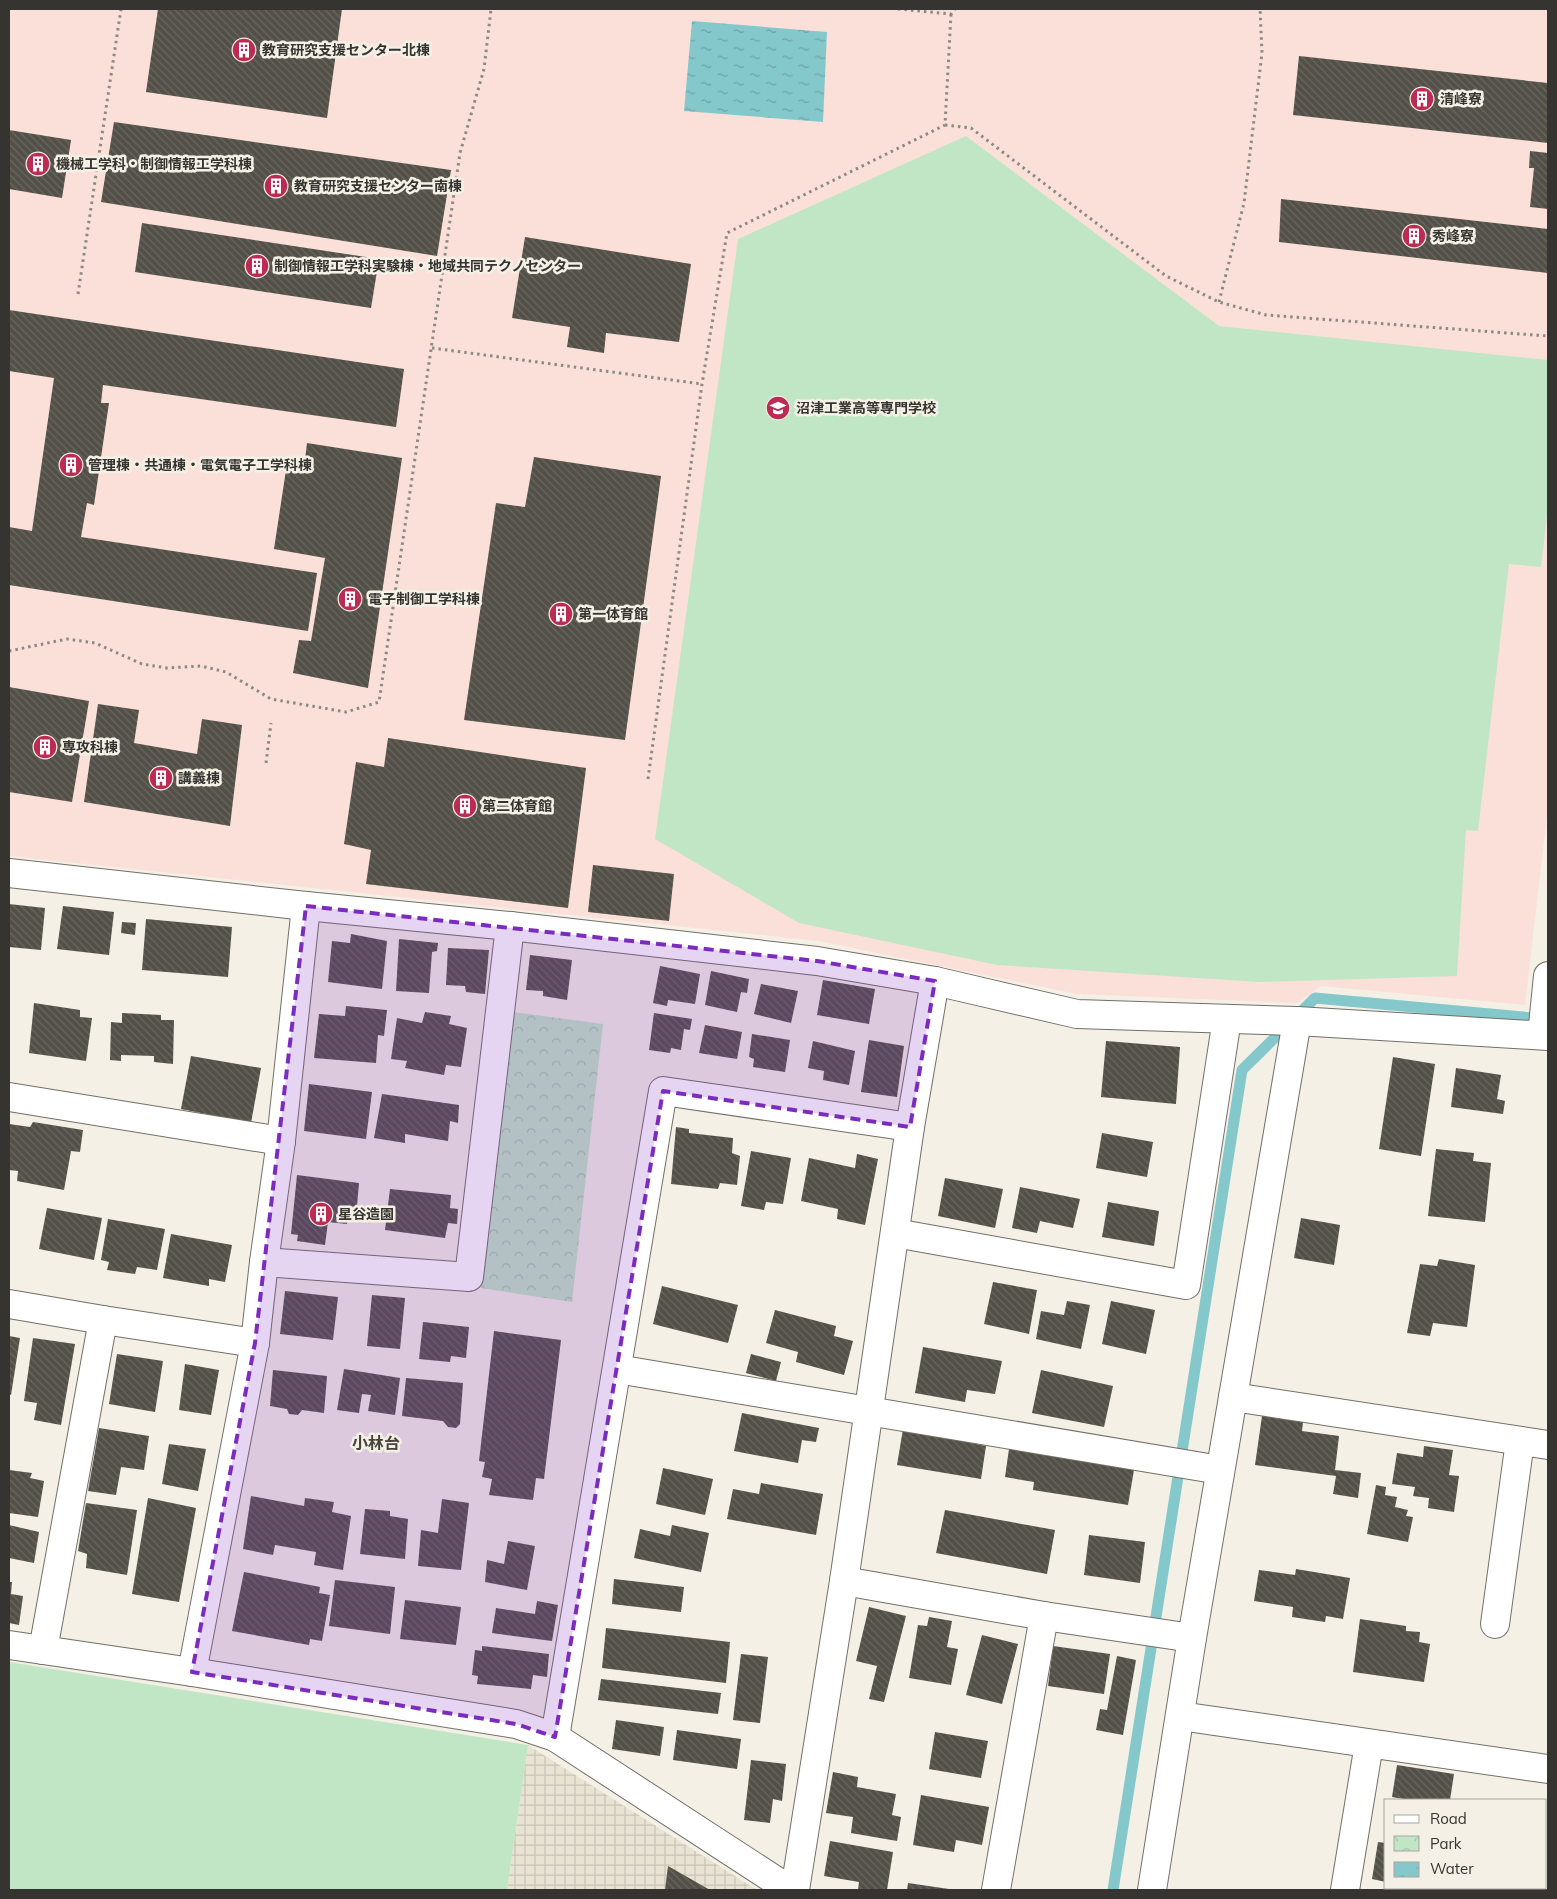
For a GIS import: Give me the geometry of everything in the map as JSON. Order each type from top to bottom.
[{"type":"street","points":[[9,873],[306,906],[510,926],[817,962],[935,981],[1077,1014],[1297,1021],[1545,1035],[1548,976]]},
{"type":"street","points":[[192,1672],[255,1343],[281,1141],[306,906]]},
{"type":"street","points":[[264,1262],[470,1277],[510,926]]},
{"type":"street","points":[[795,1890],[844,1581],[910,1128],[935,981]]},
{"type":"street","points":[[895,1233],[1186,1285],[1227,1019]]},
{"type":"street","points":[[1152,1890],[1220,1470],[1297,1021]]},
{"type":"street","points":[[555,1737],[663,1091],[910,1128]]},
{"type":"street","points":[[9,1097],[281,1141]]},
{"type":"street","points":[[9,1304],[255,1343]]},
{"type":"street","points":[[43,1650],[103,1320]]},
{"type":"street","points":[[617,1369],[1220,1470]]},
{"type":"street","points":[[1233,1397],[1548,1445]]},
{"type":"street","points":[[1495,1624],[1520,1441]]},
{"type":"street","points":[[844,1581],[1044,1616],[1192,1638]]},
{"type":"street","points":[[996,1890],[1044,1616]]},
{"type":"street","points":[[9,1644],[516,1724],[555,1737],[790,1890]]},
{"type":"street","points":[[1180,1716],[1548,1769]]},
{"type":"street","points":[[1345,1890],[1369,1744]]},
{"type":"path","points":[[78,294],[121,9]]},
{"type":"path","points":[[9,651],[67,639],[76,640],[96,643],[142,664],[167,668],[201,666],[226,672],[270,699],[346,712],[379,702],[460,153],[484,68],[491,9]]},
{"type":"path","points":[[898,9],[951,14]]},
{"type":"path","points":[[945,125],[951,14],[955,9]]},
{"type":"path","points":[[1219,302],[1244,203],[1262,53],[1260,9]]},
{"type":"path","points":[[648,779],[702,384],[727,233],[945,125],[971,128],[1166,276],[1219,302],[1266,315],[1548,336]]},
{"type":"path","points":[[432,348],[702,384]]},
{"type":"path","points":[[266,763],[271,723]]},
{"type":"highlighted area","points":[[306,906],[817,961],[935,981],[910,1127],[663,1091],[555,1737],[516,1724],[192,1672],[255,1343]]},
{"type":"shaded area","name":"沼津工業高等専門学校","points":[[9,9],[1548,9],[1548,807],[1525,1005],[1321,986],[1298,1003],[1077,994],[818,941],[9,856]]},
{"type":"shaded area","points":[[528,1745],[757,1890],[507,1890]]},
{"type":"green space","points":[[966,136],[1219,326],[1548,360],[1548,507],[1541,567],[1509,564],[1478,831],[1466,830],[1457,976],[1260,982],[997,965],[799,923],[655,839],[738,239]]},
{"type":"green space","points":[[513,1012],[603,1024],[572,1302],[481,1288]]},
{"type":"green space","points":[[9,1662],[528,1745],[507,1890],[9,1890]]},
{"type":"water","points":[[692,21],[827,32],[823,122],[684,111]]},
{"type":"building","name":"教育研究支援センター北棟","points":[[158,9],[342,9],[327,118],[146,92]]},
{"type":"building","name":"清峰寮","points":[[1299,56],[1548,83],[1548,143],[1293,115]]},
{"type":"building","name":"教育研究支援センター南棟","points":[[114,122],[451,170],[437,256],[101,202]]},
{"type":"building","name":"機械工学科・制御情報工学科棟","points":[[9,130],[71,140],[62,198],[9,189]]},
{"type":"building","points":[[1530,151],[1548,153],[1548,209],[1530,207],[1534,168],[1529,168]]},
{"type":"building","name":"秀峰寮","points":[[1281,199],[1548,229],[1548,273],[1279,242]]},
{"type":"building","name":"制御情報工学科実験棟・地域共同テクノセンター","points":[[142,223],[379,259],[371,308],[135,272]]},
{"type":"building","points":[[525,237],[691,264],[679,342],[606,333],[604,353],[567,347],[570,327],[512,318]]},
{"type":"building","name":"管理棟・共通棟・電気電子工学科棟","points":[[9,310],[404,369],[396,427],[103,385],[101,403],[109,403],[94,505],[87,503],[81,537],[317,573],[308,631],[9,585],[9,527],[32,531],[54,378],[9,371]]},
{"type":"building","name":"電子制御工学科棟","points":[[307,443],[402,458],[368,688],[293,673],[299,640],[311,641],[325,558],[274,549],[288,457],[305,460]]},
{"type":"building","name":"第一体育館","points":[[534,457],[661,476],[625,740],[464,720],[496,503],[525,507]]},
{"type":"building","name":"専攻科棟","points":[[9,687],[89,701],[72,802],[9,792]]},
{"type":"building","name":"講義棟","points":[[98,704],[139,710],[134,743],[197,754],[202,719],[242,725],[230,826],[84,802]]},
{"type":"building","name":"第二体育館","points":[[388,738],[586,768],[568,908],[366,884],[371,850],[344,844],[356,762],[384,767]]},
{"type":"building","points":[[593,865],[674,874],[669,921],[588,912]]},
{"type":"building","points":[[9,904],[45,908],[41,950],[9,947]]},
{"type":"building","points":[[63,906],[114,912],[109,955],[57,949]]},
{"type":"building","points":[[146,919],[232,927],[228,977],[142,970]]},
{"type":"building","points":[[122,922],[136,923],[135,935],[121,933]]},
{"type":"building","points":[[351,934],[387,941],[382,989],[328,982],[332,941],[350,943]]},
{"type":"building","points":[[399,939],[438,943],[437,951],[432,952],[429,993],[396,991]]},
{"type":"building","points":[[448,948],[489,950],[485,994],[466,992],[465,986],[446,985]]},
{"type":"building","points":[[530,955],[572,960],[567,1000],[543,996],[543,991],[526,990]]},
{"type":"building","points":[[660,966],[700,974],[695,1004],[668,1000],[667,1006],[653,1003]]},
{"type":"building","points":[[711,971],[749,979],[747,993],[741,992],[737,1012],[705,1005]]},
{"type":"building","points":[[823,980],[875,989],[869,1024],[817,1015]]},
{"type":"building","points":[[761,984],[798,991],[791,1023],[754,1014]]},
{"type":"building","points":[[34,1003],[80,1010],[80,1017],[92,1018],[86,1061],[29,1053]]},
{"type":"building","points":[[346,1006],[387,1010],[384,1036],[378,1035],[376,1063],[314,1058],[319,1014],[345,1016]]},
{"type":"building","points":[[425,1012],[451,1016],[449,1024],[467,1028],[461,1067],[446,1065],[444,1075],[405,1068],[407,1061],[391,1059],[397,1018],[422,1023]]},
{"type":"building","points":[[122,1013],[161,1015],[161,1020],[174,1020],[173,1064],[154,1062],[154,1056],[121,1055],[121,1061],[110,1060],[111,1022],[122,1023]]},
{"type":"building","points":[[654,1013],[692,1019],[690,1030],[684,1029],[681,1050],[671,1048],[670,1053],[649,1050]]},
{"type":"building","points":[[705,1025],[742,1032],[737,1059],[699,1053]]},
{"type":"building","points":[[752,1034],[790,1040],[785,1072],[753,1067],[754,1059],[749,1057]]},
{"type":"building","points":[[869,1040],[904,1046],[897,1097],[861,1092]]},
{"type":"building","points":[[813,1041],[855,1051],[849,1085],[823,1080],[824,1071],[808,1068]]},
{"type":"building","points":[[1106,1041],[1180,1047],[1176,1104],[1101,1097]]},
{"type":"building","points":[[191,1056],[261,1068],[251,1123],[181,1109]]},
{"type":"building","points":[[1393,1057],[1435,1064],[1421,1156],[1379,1149]]},
{"type":"building","points":[[1456,1068],[1501,1075],[1497,1099],[1505,1101],[1503,1114],[1451,1107]]},
{"type":"building","points":[[309,1084],[372,1092],[366,1139],[304,1131]]},
{"type":"building","points":[[382,1094],[459,1105],[458,1123],[450,1121],[448,1141],[405,1134],[405,1143],[374,1138]]},
{"type":"building","points":[[33,1122],[83,1130],[80,1152],[71,1151],[64,1190],[17,1181],[18,1171],[9,1170],[9,1124],[30,1127]]},
{"type":"building","points":[[676,1127],[689,1129],[689,1133],[733,1138],[732,1153],[740,1156],[737,1185],[720,1183],[718,1189],[671,1184]]},
{"type":"building","points":[[1102,1133],[1153,1142],[1147,1177],[1096,1168]]},
{"type":"building","points":[[1436,1149],[1474,1153],[1473,1161],[1491,1163],[1485,1222],[1428,1216]]},
{"type":"building","points":[[751,1151],[791,1158],[783,1204],[766,1202],[764,1210],[741,1206]]},
{"type":"building","points":[[857,1154],[878,1159],[865,1225],[837,1219],[838,1209],[801,1201],[809,1158],[855,1168]]},
{"type":"building","name":"星谷造園","points":[[297,1175],[359,1183],[357,1206],[349,1207],[347,1224],[328,1222],[325,1245],[297,1241],[298,1235],[291,1234]]},
{"type":"building","points":[[945,1178],[1003,1189],[995,1228],[938,1216]]},
{"type":"building","points":[[1020,1187],[1080,1199],[1073,1228],[1040,1221],[1037,1233],[1012,1228]]},
{"type":"building","points":[[390,1189],[451,1195],[450,1208],[458,1209],[457,1224],[448,1223],[445,1238],[385,1230]]},
{"type":"building","points":[[1108,1202],[1159,1211],[1154,1246],[1102,1237]]},
{"type":"building","points":[[47,1208],[102,1218],[94,1260],[39,1249]]},
{"type":"building","points":[[1301,1218],[1340,1225],[1334,1265],[1294,1258]]},
{"type":"building","points":[[108,1219],[165,1229],[157,1270],[137,1267],[135,1274],[107,1270],[109,1262],[101,1260]]},
{"type":"building","points":[[171,1234],[232,1245],[225,1282],[209,1279],[209,1286],[163,1278]]},
{"type":"building","points":[[1439,1259],[1475,1265],[1467,1327],[1433,1323],[1430,1336],[1407,1333],[1420,1264],[1437,1266]]},
{"type":"building","points":[[993,1282],[1037,1290],[1029,1334],[984,1324]]},
{"type":"building","points":[[662,1286],[738,1305],[728,1343],[653,1324]]},
{"type":"building","points":[[285,1291],[338,1297],[333,1340],[280,1334]]},
{"type":"building","points":[[372,1295],[405,1298],[400,1349],[367,1346]]},
{"type":"building","points":[[1067,1301],[1090,1305],[1081,1349],[1036,1339],[1041,1311],[1064,1315]]},
{"type":"building","points":[[1111,1301],[1155,1310],[1146,1354],[1102,1344]]},
{"type":"building","points":[[775,1310],[836,1326],[834,1336],[853,1341],[844,1375],[796,1362],[798,1352],[766,1343]]},
{"type":"building","points":[[423,1322],[469,1327],[466,1358],[451,1356],[450,1362],[419,1359]]},
{"type":"building","points":[[494,1331],[561,1340],[544,1479],[536,1478],[533,1500],[489,1495],[492,1479],[482,1477],[485,1462],[479,1461]]},
{"type":"building","points":[[9,1336],[20,1338],[11,1395],[9,1394]]},
{"type":"building","points":[[33,1338],[75,1344],[61,1425],[34,1420],[37,1403],[24,1401]]},
{"type":"building","points":[[923,1347],[1002,1361],[995,1394],[967,1390],[965,1402],[915,1393]]},
{"type":"building","points":[[117,1354],[163,1361],[155,1412],[109,1404]]},
{"type":"building","points":[[751,1354],[781,1362],[776,1381],[746,1373]]},
{"type":"building","points":[[185,1364],[219,1370],[211,1415],[179,1410]]},
{"type":"building","points":[[344,1369],[400,1378],[395,1415],[368,1411],[371,1395],[362,1394],[359,1413],[337,1410]]},
{"type":"building","points":[[273,1370],[327,1376],[324,1413],[302,1410],[298,1415],[289,1414],[287,1409],[270,1406]]},
{"type":"building","points":[[1041,1370],[1113,1386],[1104,1427],[1032,1413]]},
{"type":"building","points":[[406,1378],[463,1383],[460,1424],[456,1428],[448,1427],[443,1421],[402,1416]]},
{"type":"building","points":[[742,1413],[819,1428],[816,1442],[802,1440],[798,1463],[734,1451]]},
{"type":"building","points":[[1262,1416],[1303,1422],[1302,1431],[1339,1436],[1335,1470],[1361,1473],[1358,1498],[1333,1494],[1336,1476],[1255,1465]]},
{"type":"building","points":[[99,1428],[149,1436],[144,1470],[121,1467],[116,1495],[88,1491]]},
{"type":"building","points":[[903,1429],[986,1446],[981,1479],[897,1465]]},
{"type":"building","points":[[169,1444],[206,1449],[198,1491],[162,1484]]},
{"type":"building","points":[[1424,1446],[1453,1450],[1449,1475],[1459,1476],[1454,1512],[1428,1508],[1429,1498],[1413,1496],[1415,1487],[1392,1484],[1397,1453],[1423,1457]]},
{"type":"building","points":[[1009,1449],[1134,1470],[1128,1505],[1033,1490],[1034,1482],[1005,1477]]},
{"type":"building","points":[[663,1468],[713,1479],[705,1515],[656,1504]]},
{"type":"building","points":[[9,1470],[32,1473],[30,1478],[44,1481],[38,1517],[9,1513]]},
{"type":"building","points":[[761,1483],[823,1494],[816,1535],[727,1519],[733,1489],[759,1494]]},
{"type":"building","points":[[1376,1485],[1386,1487],[1385,1495],[1397,1497],[1395,1507],[1408,1510],[1406,1516],[1413,1517],[1408,1542],[1367,1534]]},
{"type":"building","points":[[251,1496],[304,1506],[305,1498],[334,1502],[332,1512],[351,1516],[343,1570],[314,1565],[316,1552],[275,1545],[273,1555],[243,1549]]},
{"type":"building","points":[[148,1498],[196,1508],[179,1602],[132,1594]]},
{"type":"building","points":[[442,1499],[469,1503],[461,1570],[418,1566],[421,1530],[438,1533]]},
{"type":"building","points":[[86,1503],[137,1510],[127,1575],[86,1568],[87,1554],[78,1551]]},
{"type":"building","points":[[365,1509],[390,1511],[390,1516],[408,1519],[405,1559],[360,1554]]},
{"type":"building","points":[[945,1510],[1055,1530],[1047,1574],[936,1553]]},
{"type":"building","points":[[9,1525],[39,1532],[34,1563],[9,1558]]},
{"type":"building","points":[[672,1525],[709,1533],[701,1572],[634,1558],[640,1529],[670,1536]]},
{"type":"building","points":[[1089,1535],[1145,1542],[1140,1583],[1084,1575]]},
{"type":"building","points":[[508,1541],[535,1546],[527,1590],[485,1582],[487,1560],[504,1564]]},
{"type":"building","points":[[1296,1569],[1350,1578],[1343,1619],[1326,1616],[1325,1622],[1292,1617],[1293,1607],[1254,1601],[1259,1570],[1295,1575]]},
{"type":"building","points":[[244,1572],[320,1587],[319,1593],[330,1595],[322,1641],[310,1639],[309,1645],[232,1631]]},
{"type":"building","points":[[614,1579],[684,1587],[681,1612],[612,1604]]},
{"type":"building","points":[[335,1580],[395,1587],[390,1634],[329,1626]]},
{"type":"building","points":[[9,1582],[12,1582],[11,1594],[23,1596],[19,1625],[9,1623]]},
{"type":"building","points":[[405,1600],[461,1607],[456,1645],[400,1639]]},
{"type":"building","points":[[537,1601],[558,1605],[552,1641],[492,1633],[496,1608],[535,1614]]},
{"type":"building","points":[[869,1607],[906,1616],[884,1702],[869,1699],[877,1666],[856,1661]]},
{"type":"building","points":[[929,1617],[952,1621],[947,1647],[958,1649],[951,1685],[909,1678],[918,1625],[927,1626]]},
{"type":"building","points":[[1360,1619],[1406,1626],[1406,1631],[1420,1632],[1419,1642],[1430,1644],[1424,1682],[1353,1672]]},
{"type":"building","points":[[606,1628],[730,1642],[726,1683],[602,1668]]},
{"type":"building","points":[[982,1635],[1018,1644],[1002,1704],[966,1695]]},
{"type":"building","points":[[482,1646],[549,1654],[547,1677],[533,1675],[531,1689],[477,1684],[478,1676],[472,1675],[475,1650],[482,1651]]},
{"type":"building","points":[[1053,1646],[1110,1654],[1104,1694],[1048,1686]]},
{"type":"building","points":[[741,1654],[768,1657],[760,1723],[733,1720]]},
{"type":"building","points":[[1117,1656],[1136,1660],[1123,1735],[1096,1730],[1100,1709],[1107,1710]]},
{"type":"building","points":[[601,1679],[721,1693],[718,1714],[598,1700]]},
{"type":"building","points":[[616,1720],[664,1727],[660,1756],[612,1749]]},
{"type":"building","points":[[677,1730],[741,1739],[737,1769],[673,1760]]},
{"type":"building","points":[[935,1732],[988,1741],[981,1778],[929,1769]]},
{"type":"building","points":[[751,1760],[786,1764],[782,1801],[773,1799],[770,1823],[744,1820]]},
{"type":"building","points":[[1397,1765],[1454,1774],[1450,1799],[1403,1799],[1392,1797]]},
{"type":"building","points":[[833,1772],[858,1777],[857,1787],[896,1794],[892,1815],[901,1817],[897,1841],[851,1833],[853,1817],[826,1813]]},
{"type":"building","points":[[921,1795],[989,1807],[982,1845],[956,1840],[954,1852],[913,1845]]},
{"type":"building","points":[[830,1841],[893,1852],[887,1890],[858,1890],[859,1882],[824,1876]]},
{"type":"building","points":[[1378,1842],[1384,1843],[1384,1882],[1372,1879]]},
{"type":"building","points":[[668,1866],[710,1890],[665,1890]]},
{"type":"building","points":[[908,1883],[949,1889],[949,1890],[907,1890]]},
{"type":"building","points":[[1432,1889],[1482,1889],[1482,1890]]},
{"type":"building","points":[[1491,1889],[1538,1889],[1538,1890]]},
{"type":"waterway","points":[[1113,1890],[1242,1070],[1315,998],[1544,1019]]},
{"type":"place","name":"教育研究支援センター北棟","points":[[244,50]]},
{"type":"place","name":"清峰寮","points":[[1422,99]]},
{"type":"place","name":"機械工学科・制御情報工学科棟","points":[[38,164]]},
{"type":"place","name":"教育研究支援センター南棟","points":[[276,186]]},
{"type":"place","name":"秀峰寮","points":[[1414,236]]},
{"type":"place","name":"制御情報工学科実験棟・地域共同テクノセンター","points":[[257,266]]},
{"type":"place","name":"沼津工業高等専門学校","points":[[778,408]]},
{"type":"place","name":"管理棟・共通棟・電気電子工学科棟","points":[[71,465]]},
{"type":"place","name":"電子制御工学科棟","points":[[350,599]]},
{"type":"place","name":"第一体育館","points":[[561,614]]},
{"type":"place","name":"専攻科棟","points":[[45,747]]},
{"type":"place","name":"講義棟","points":[[161,778]]},
{"type":"place","name":"第二体育館","points":[[465,806]]},
{"type":"place","name":"星谷造園","points":[[321,1214]]},
{"type":"district","name":"小林台","points":[[376,1443]]}]
